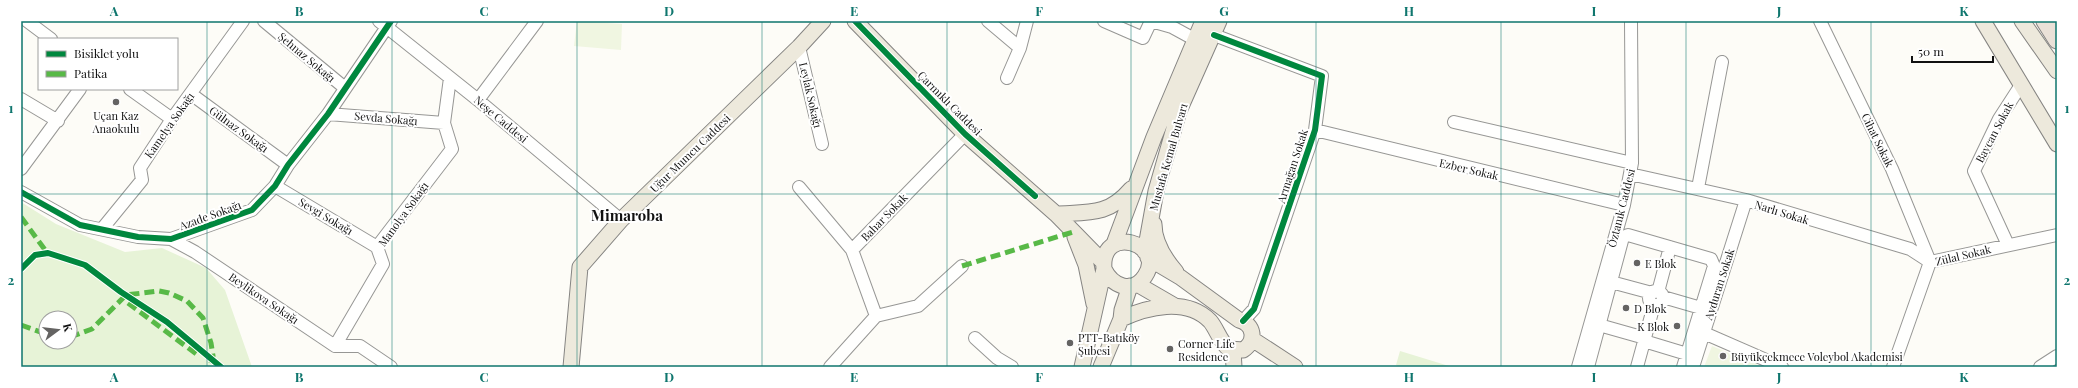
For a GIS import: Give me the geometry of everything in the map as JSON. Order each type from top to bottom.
[{"type":"highway","points":[[2045,21],[2057,40]]},
{"type":"main road","name":"Uğur Mumcu Caddesi","points":[[571,367],[580,267],[621,220],[799,47],[823,21]]},
{"type":"main road","name":"Çarmıklı Caddesi","points":[[855,21],[965,134],[1056,214],[1073,232],[1108,256]]},
{"type":"main road","name":"Mustafa Kemal Bulvarı","points":[[1082,367],[1108,256],[1194,39],[1203,21]]},
{"type":"main road","points":[[1983,21],[2057,144]]},
{"type":"main road","points":[[2022,21],[2057,71]]},
{"type":"main road","name":"Mustafa Kemal Bulvarı","points":[[1147,255],[1154,200],[1179,111],[1216,28]]},
{"type":"main road","points":[[1056,214],[1092,212],[1108,208],[1120,202],[1138,180]]},
{"type":"main road","points":[[1154,200],[1154,227],[1157,243],[1167,262],[1180,277]]},
{"type":"main road","points":[[1056,214],[1108,256],[1111,281],[1117,284],[1134,285],[1178,307],[1192,311],[1209,320],[1226,346],[1233,350],[1243,350],[1252,339],[1251,328],[1147,255],[1134,243],[1128,241],[1108,256]]},
{"type":"main road","points":[[1073,232],[1086,264],[1095,310]]},
{"type":"main road","points":[[1101,367],[1121,319],[1122,310],[1134,285],[1147,273],[1147,255]]},
{"type":"main road","points":[[1121,319],[1146,308],[1178,307]]},
{"type":"main road","points":[[1222,339],[1221,334],[1225,325],[1229,322],[1241,320]]},
{"type":"main road","points":[[1252,339],[1295,367]]},
{"type":"main road","points":[[1233,350],[1234,367]]},
{"type":"street","points":[[27,21],[50,38]]},
{"type":"street","name":"Kamelya Sokağı","points":[[102,229],[142,180],[140,168],[172,119],[243,21]]},
{"type":"street","points":[[478,100],[537,21]]},
{"type":"street","points":[[988,21],[1021,44]]},
{"type":"street","points":[[1007,78],[1021,44],[1027,21]]},
{"type":"street","points":[[1104,21],[1143,38],[1151,21],[1172,27],[1194,39]]},
{"type":"street","name":"Öztanık Caddesi","points":[[1578,367],[1624,205],[1631,169],[1631,21]]},
{"type":"street","name":"Cihat Sokak","points":[[1820,21],[1901,189],[1930,262]]},
{"type":"street","name":"Şehnaz Sokağı","points":[[269,22],[345,88]]},
{"type":"street","name":"Neşe Caddesi","points":[[386,23],[621,220]]},
{"type":"street","name":"Azade Sokağı","points":[[21,192],[80,225],[138,237],[171,239],[252,210],[275,186],[288,165],[328,114],[386,23]]},
{"type":"street","name":"Armağan Sokak","points":[[1216,28],[1322,76],[1315,130],[1254,309],[1241,320]]},
{"type":"street","name":"Leylak Sokağı","points":[[799,47],[822,144]]},
{"type":"street","points":[[1698,188],[1722,62]]},
{"type":"street","name":"Manolya Sokağı","points":[[335,346],[383,264],[377,247],[452,149],[444,123],[450,78]]},
{"type":"street","name":"Baycan Sokak","points":[[2008,245],[1974,171],[2000,119],[2021,85]]},
{"type":"street","points":[[21,169],[58,121],[79,90]]},
{"type":"street","points":[[131,90],[172,119]]},
{"type":"street","name":"Gülnaz Sokağı","points":[[191,94],[288,165]]},
{"type":"street","points":[[21,100],[58,121]]},
{"type":"street","name":"Sevda Sokağı","points":[[328,114],[444,123]]},
{"type":"street","name":"Narlı Sokak","points":[[1454,122],[1746,200],[1910,250],[1930,262]]},
{"type":"street","name":"Ezber Sokak","points":[[1315,130],[1624,205]]},
{"type":"street","name":"Bahar Sokak","points":[[876,316],[852,250],[965,134]]},
{"type":"street","name":"Sevgi Sokağı","points":[[275,186],[377,247]]},
{"type":"street","points":[[799,187],[852,250]]},
{"type":"street","name":"Ayduran Sokak","points":[[1693,367],[1746,200]]},
{"type":"street","points":[[1588,367],[1623,238],[1628,235],[1711,258],[1714,266],[1683,367]]},
{"type":"street","name":"Zülal Sokak","points":[[1893,367],[1930,262],[2057,235]]},
{"type":"street","name":"Beylikova Sokağı","points":[[171,239],[195,252],[335,346]]},
{"type":"street","points":[[1637,367],[1670,247]]},
{"type":"street","points":[[830,367],[876,316],[918,306],[962,266]]},
{"type":"street","points":[[1611,282],[1656,297],[1701,308]]},
{"type":"street","points":[[1599,325],[1687,354]]},
{"type":"street","points":[[1704,333],[1782,367]]},
{"type":"street","points":[[975,338],[997,358],[1012,367]]},
{"type":"street","points":[[335,346],[360,346],[391,367]]},
{"type":"street","points":[[2040,367],[2057,356]]},
{"type":"green space","points":[[577,21],[622,24],[621,50],[574,46]]},
{"type":"green space","points":[[21,202],[56,224],[125,252],[162,248],[206,268],[225,290],[252,367],[21,367]]},
{"type":"green space","name":"Büyükçekmece Voleybol Akademisi","points":[[1712,346],[1763,367],[1704,367]]},
{"type":"green space","points":[[1400,351],[1449,366],[1400,367],[1396,365]]},
{"type":"marked path","points":[[21,217],[48,254]]},
{"type":"marked path","points":[[962,266],[1073,232]]},
{"type":"marked path","points":[[78,334],[92,329],[126,295],[159,291],[169,293],[187,301],[203,318],[211,343],[213,356],[210,367]]},
{"type":"marked path","points":[[128,303],[199,356]]},
{"type":"marked path","points":[[21,325],[38,331]]},
{"type":"cycle path","points":[[21,192],[80,225],[138,237],[171,239],[252,210],[275,186],[288,165],[328,114],[391,21]]},
{"type":"cycle path","points":[[855,21],[965,134],[1035,196]]},
{"type":"cycle path","points":[[1214,35],[1322,76],[1315,130],[1254,309],[1243,321]]},
{"type":"cycle path","points":[[21,269],[35,255],[48,253],[85,265],[121,292],[167,322],[221,367]]},
{"type":"place","name":"Uçan Kaz Anaokulu","points":[[116,102]]},
{"type":"place","name":"E Blok","points":[[1637,263]]},
{"type":"place","name":"D Blok","points":[[1626,308]]},
{"type":"place","name":"K Blok","points":[[1677,326]]},
{"type":"place","name":"PTT-Batıköy Şubesi","points":[[1070,343]]},
{"type":"place","name":"Corner Life Residence","points":[[1170,349]]},
{"type":"place","name":"Büyükçekmece Voleybol Akademisi","points":[[1723,356]]},
{"type":"district","name":"Mimaroba","points":[[627,215]]}]
